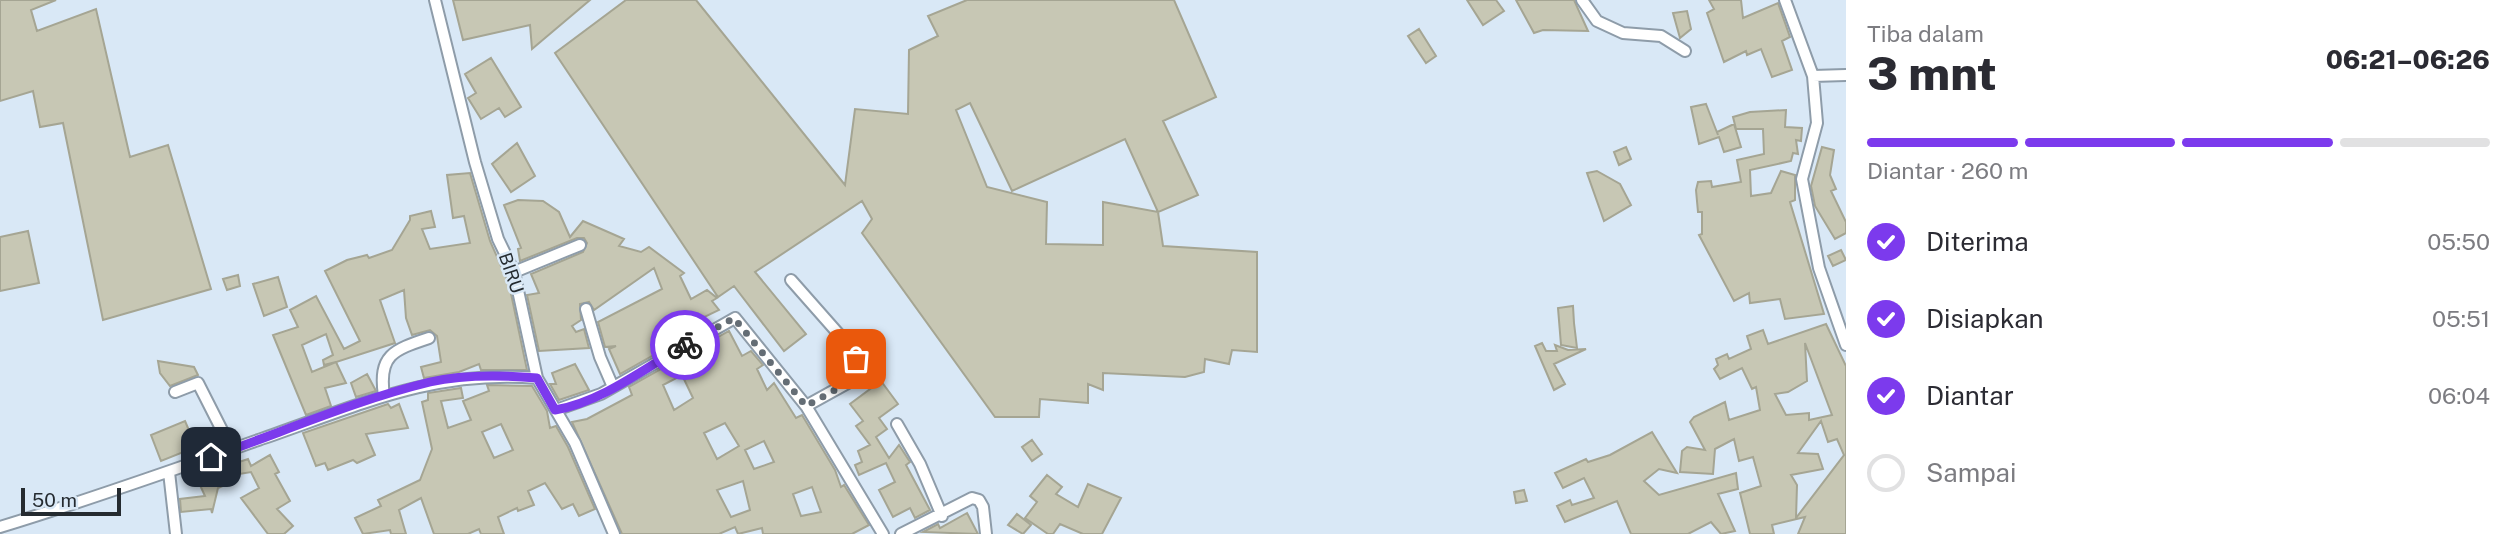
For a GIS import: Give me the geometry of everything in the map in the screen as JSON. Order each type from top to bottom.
[{"type":"street","name":"BIRU","points":[[435,0],[475,162],[498,239],[514,272],[537,378],[575,443],[614,534]]},
{"type":"street","points":[[1582,0],[1597,21],[1623,33],[1661,36],[1685,51]]},
{"type":"street","points":[[1785,0],[1813,76],[1817,123],[1802,179],[1819,268],[1846,345]]},
{"type":"street","points":[[1813,76],[1846,75]]},
{"type":"street","points":[[514,272],[580,245]]},
{"type":"street","points":[[791,280],[851,348],[856,359],[853,380],[806,406]]},
{"type":"street","points":[[586,309],[600,357],[613,387]]},
{"type":"street","points":[[555,410],[570,408],[613,387],[734,318],[806,406],[883,534]]},
{"type":"street","points":[[384,396],[382,369],[388,358],[409,345],[429,338]]},
{"type":"street","points":[[0,527],[431,382],[504,375],[537,378]]},
{"type":"street","points":[[175,393],[198,383],[232,450]]},
{"type":"street","points":[[897,424],[920,464],[942,516]]},
{"type":"street","points":[[169,472],[176,534]]},
{"type":"street","points":[[901,534],[942,516],[967,500],[979,500],[984,507],[986,534]]},
{"type":"building","points":[[0,0],[56,0],[31,10],[37,31],[96,9],[130,157],[168,145],[211,289],[103,320],[63,123],[40,127],[33,91],[0,101]]},
{"type":"building","points":[[453,0],[590,0],[532,49],[530,25],[463,40]]},
{"type":"building","points":[[626,0],[696,0],[845,185],[855,109],[908,114],[909,50],[938,36],[928,16],[967,0],[1174,0],[1216,97],[1163,121],[1198,195],[1158,212],[1163,246],[1257,252],[1257,352],[1232,350],[1229,364],[1205,359],[1204,372],[1185,377],[1103,373],[1103,390],[1088,384],[1088,403],[1040,399],[1039,417],[995,417],[862,233],[872,219],[862,201],[755,272],[806,334],[784,351],[734,286],[718,297],[555,53]],"holes":[[[970,103],[1012,191],[1125,139],[1158,212],[1103,202],[1103,245],[1046,244],[1047,202],[987,187],[956,110]]]},
{"type":"building","points":[[1467,0],[1496,0],[1504,11],[1483,25]]},
{"type":"building","points":[[1516,0],[1574,0],[1588,31],[1543,30],[1534,33]]},
{"type":"building","points":[[1709,0],[1741,0],[1743,18],[1778,3],[1790,37],[1782,41],[1792,70],[1772,77],[1761,49],[1747,55],[1746,51],[1724,62],[1707,13],[1714,9]]},
{"type":"building","points":[[1687,11],[1691,29],[1680,38],[1673,13]]},
{"type":"building","points":[[1419,29],[1436,56],[1426,63],[1408,36]]},
{"type":"building","points":[[491,58],[521,107],[505,117],[499,108],[481,119],[468,98],[476,93],[465,74]]},
{"type":"building","points":[[1706,104],[1718,135],[1717,132],[1734,124],[1741,147],[1724,152],[1719,137],[1699,144],[1691,107]]},
{"type":"building","points":[[1786,110],[1785,127],[1802,128],[1801,141],[1796,140],[1798,154],[1793,153],[1791,161],[1750,170],[1751,196],[1771,193],[1781,171],[1795,175],[1795,200],[1790,202],[1824,314],[1785,319],[1780,299],[1750,303],[1749,293],[1734,301],[1699,235],[1702,234],[1702,212],[1698,212],[1696,190],[1698,182],[1711,181],[1712,187],[1741,182],[1737,160],[1764,154],[1763,129],[1736,129],[1733,117],[1750,112]]},
{"type":"building","points":[[517,143],[535,176],[511,192],[492,164]]},
{"type":"building","points":[[1626,147],[1631,159],[1619,165],[1614,152]]},
{"type":"building","points":[[1822,147],[1834,150],[1830,175],[1836,189],[1831,191],[1846,222],[1846,233],[1835,239],[1815,206],[1811,186]]},
{"type":"building","points":[[1597,171],[1620,184],[1631,205],[1604,221],[1587,173]]},
{"type":"building","points":[[470,173],[490,241],[509,284],[527,370],[481,370],[479,364],[459,372],[424,378],[421,367],[441,362],[437,336],[430,330],[412,335],[406,318],[404,290],[380,300],[395,343],[336,362],[346,383],[325,388],[331,406],[306,415],[273,335],[298,327],[290,310],[316,296],[344,349],[360,341],[325,271],[347,260],[367,255],[369,258],[392,250],[410,216],[431,211],[435,227],[422,229],[430,249],[470,243],[464,216],[453,218],[447,175]],"holes":[[[326,334],[333,355],[323,360],[324,365],[336,362],[312,372],[302,345]]]},
{"type":"building","points":[[518,200],[543,201],[559,212],[570,237],[583,221],[624,239],[619,246],[641,252],[649,247],[684,273],[680,276],[691,299],[707,290],[717,298],[712,301],[719,310],[690,324],[687,317],[658,331],[666,348],[620,374],[609,349],[616,346],[605,347],[598,322],[662,289],[654,268],[594,310],[589,302],[580,304],[581,320],[572,326],[576,332],[584,329],[589,348],[539,351],[527,295],[539,293],[531,274],[583,252],[587,243],[584,238],[577,238],[520,261],[518,249],[521,248],[504,205]]},
{"type":"building","points":[[28,231],[39,283],[0,291],[0,237]]},
{"type":"building","points":[[1841,250],[1846,260],[1833,266],[1828,256]]},
{"type":"building","points":[[238,275],[240,286],[227,290],[223,279]]},
{"type":"building","points":[[278,277],[287,307],[264,316],[253,284]]},
{"type":"building","points":[[1573,306],[1577,348],[1561,345],[1558,308]]},
{"type":"building","points":[[1826,324],[1846,366],[1846,534],[1798,534],[1805,517],[1772,525],[1774,534],[1750,534],[1740,493],[1761,486],[1753,457],[1739,461],[1734,439],[1715,449],[1713,474],[1680,472],[1682,451],[1687,447],[1705,450],[1690,422],[1694,417],[1725,402],[1729,420],[1760,410],[1756,387],[1752,389],[1742,368],[1720,379],[1714,369],[1718,365],[1716,359],[1727,354],[1729,359],[1751,349],[1747,336],[1763,330],[1768,344]],"holes":[[[1805,343],[1832,415],[1809,420],[1809,413],[1786,415],[1775,394],[1788,392],[1807,381]],[[1821,421],[1828,442],[1837,439],[1844,455],[1796,518],[1797,485],[1791,475],[1823,469],[1818,454],[1798,453]]]},
{"type":"building","points":[[729,331],[742,356],[751,351],[763,365],[757,369],[767,390],[774,383],[796,418],[802,415],[835,470],[841,487],[844,485],[869,525],[852,534],[763,534],[762,528],[738,534],[735,527],[719,534],[622,534],[572,422],[587,419],[632,395],[629,387]],"holes":[[[682,375],[693,398],[674,410],[663,385]],[[725,423],[739,446],[717,459],[704,433]],[[764,441],[774,462],[754,469],[745,450]],[[743,481],[750,510],[731,517],[717,490]],[[812,487],[821,512],[801,516],[793,494]]]},
{"type":"building","points":[[1542,343],[1546,351],[1557,351],[1555,345],[1568,350],[1586,349],[1554,364],[1565,384],[1554,390],[1535,346]]},
{"type":"building","points":[[158,361],[194,367],[198,375],[170,386],[160,373]]},
{"type":"building","points":[[575,364],[589,390],[559,400],[550,384],[556,384],[552,373]]},
{"type":"building","points":[[367,374],[376,391],[356,397],[351,383]]},
{"type":"building","points":[[881,381],[898,404],[879,418],[887,429],[876,437],[889,458],[899,445],[910,462],[906,465],[930,510],[915,518],[910,508],[893,517],[879,490],[895,482],[886,463],[859,475],[855,465],[862,462],[858,451],[870,445],[856,426],[863,421],[850,404]]},
{"type":"building","points":[[487,385],[532,386],[547,411],[550,428],[556,426],[568,447],[595,509],[579,516],[573,504],[562,509],[545,483],[528,491],[534,505],[518,511],[517,508],[498,517],[504,534],[481,534],[479,529],[468,534],[434,534],[421,498],[399,510],[406,534],[391,534],[390,530],[363,534],[355,518],[381,506],[378,500],[420,480],[432,449],[422,402],[428,400],[428,393],[461,388],[463,398],[441,401],[448,428],[471,420],[463,401],[489,391]],"holes":[[[501,424],[513,450],[494,458],[482,432]]]},
{"type":"building","points":[[388,404],[391,408],[399,404],[408,428],[366,434],[375,455],[357,463],[353,460],[328,470],[325,463],[316,466],[303,433]]},
{"type":"building","points":[[185,421],[196,447],[161,461],[151,435]]},
{"type":"building","points":[[1652,432],[1677,473],[1659,469],[1644,481],[1659,495],[1736,473],[1738,489],[1718,494],[1735,531],[1721,534],[1711,522],[1688,534],[1631,534],[1617,501],[1565,522],[1557,506],[1570,500],[1572,505],[1594,498],[1584,478],[1563,488],[1555,473],[1586,459],[1588,462],[1610,455]]},
{"type":"building","points":[[1032,440],[1042,454],[1032,461],[1022,447]]},
{"type":"building","points":[[270,455],[279,472],[275,474],[290,501],[277,509],[293,526],[284,534],[268,534],[241,498],[259,488],[251,472],[221,477],[225,485],[218,488],[212,513],[211,509],[181,512],[180,499],[205,496],[194,472],[216,463],[218,469],[248,459],[251,466]]},
{"type":"building","points":[[1047,475],[1062,487],[1056,494],[1078,507],[1088,484],[1121,498],[1102,534],[1083,534],[1060,524],[1053,534],[1048,534],[1025,518],[1037,502],[1030,496]]},
{"type":"building","points":[[1524,490],[1527,501],[1516,503],[1514,492]]},
{"type":"building","points":[[967,513],[978,534],[923,532],[938,524],[940,528]]},
{"type":"building","points":[[1017,514],[1031,525],[1023,534],[1008,525]]},
{"type":"way so far","points":[[685,345],[734,318],[806,406],[853,380],[857,368],[856,359]]},
{"type":"route","points":[[211,457],[431,382],[504,375],[537,378],[555,410],[570,408],[601,394],[685,345]]}]
